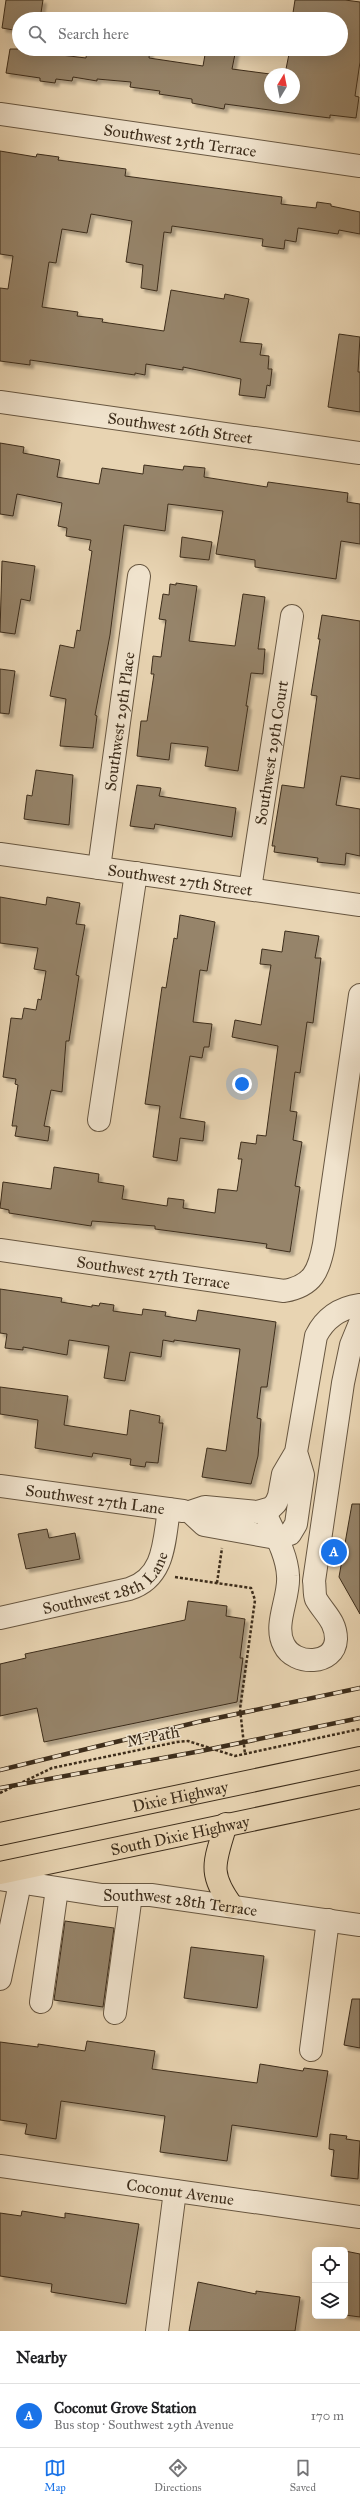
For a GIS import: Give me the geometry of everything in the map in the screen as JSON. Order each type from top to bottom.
[{"type":"highway","name":"Dixie Highway","points":[[0,1834],[360,1758]]},
{"type":"highway","name":"South Dixie Highway","points":[[0,1873],[226,1824],[360,1797]]},
{"type":"highway","points":[[226,1824],[214,1867],[218,1885],[232,1906]]},
{"type":"street","name":"Southwest 25th Terrace","points":[[0,114],[360,166]]},
{"type":"street","name":"Southwest 26th Street","points":[[0,402],[360,453]]},
{"type":"street","name":"Southwest 29th Place","points":[[99,868],[139,576]]},
{"type":"street","name":"Southwest 29th Court","points":[[250,890],[292,616]]},
{"type":"street","name":"Southwest 27th Street","points":[[0,854],[360,905]]},
{"type":"street","points":[[99,1120],[136,873]]},
{"type":"street","name":"Southwest 27th Terrace","points":[[0,1250],[284,1291],[306,1284],[320,1262],[323,1250],[360,995]]},
{"type":"street","points":[[360,1305],[349,1306],[333,1315],[326,1320],[316,1336],[296,1452],[283,1474],[279,1496],[271,1508],[264,1511],[286,1560],[288,1577],[281,1631],[283,1644],[290,1654],[300,1660],[314,1660],[324,1657],[332,1651],[336,1639],[334,1624],[315,1598],[314,1581],[340,1403],[351,1345],[360,1323]]},
{"type":"street","points":[[179,1511],[204,1525],[276,1538],[286,1536],[294,1530],[298,1515],[304,1475],[296,1452]]},
{"type":"street","name":"Southwest 27th Lane","points":[[0,1486],[179,1511],[205,1507],[250,1512],[264,1511]]},
{"type":"street","name":"Southwest 28th Lane","points":[[0,1618],[129,1589],[143,1583],[153,1575],[179,1511]]},
{"type":"street","points":[[0,1979],[10,1881]]},
{"type":"street","name":"Southwest 28th Terrace","points":[[10,1881],[102,1895],[151,1895],[360,1925]]},
{"type":"street","points":[[41,2002],[57,1889]]},
{"type":"street","points":[[115,2013],[131,1895]]},
{"type":"street","points":[[311,2050],[328,1920]]},
{"type":"street","name":"Coconut Avenue","points":[[0,2166],[360,2217]]},
{"type":"street","points":[[157,2331],[175,2191]]},
{"type":"path","points":[[217,1583],[222,1546]]},
{"type":"path","points":[[171,1576],[251,1588],[256,1600],[240,1709],[245,1754]]},
{"type":"path","name":"M-Path","points":[[0,1793],[52,1768],[177,1742],[188,1741],[203,1744],[228,1755],[245,1754],[360,1728]]},
{"type":"building","points":[[6,0],[43,0],[41,12],[12,12],[12,30],[2,28]]},
{"type":"building","points":[[295,0],[345,0],[360,2],[360,62],[355,96],[359,97],[356,118],[330,115],[330,118],[225,104],[224,109],[192,103],[192,99],[159,94],[160,91],[130,87],[131,82],[97,79],[97,81],[73,77],[72,81],[56,79],[55,83],[40,81],[40,78],[6,73],[10,49],[12,49],[12,56],[69,56],[86,58],[86,56],[149,56],[149,58],[203,66],[205,56],[235,56],[232,69],[264,73],[264,104],[300,104],[300,68],[286,68],[289,56],[348,56],[348,12],[293,12]]},
{"type":"building","points":[[0,151],[36,157],[37,154],[59,157],[58,160],[126,169],[125,176],[282,197],[281,204],[316,208],[317,202],[331,204],[331,206],[360,212],[360,234],[339,230],[338,234],[298,228],[296,242],[285,240],[284,249],[262,246],[263,239],[172,226],[171,233],[164,232],[157,291],[141,288],[143,265],[126,262],[132,221],[91,214],[87,233],[62,229],[56,263],[49,262],[42,307],[78,312],[77,316],[103,319],[102,322],[164,331],[171,290],[224,299],[225,294],[249,299],[240,342],[262,344],[260,355],[269,356],[268,369],[272,369],[270,386],[267,385],[265,398],[239,395],[241,379],[183,367],[183,370],[146,364],[145,375],[135,373],[135,375],[30,360],[30,365],[0,361],[0,288],[8,289],[13,256],[0,254]]},
{"type":"building","points":[[339,334],[360,337],[358,372],[360,372],[360,412],[328,407]]},
{"type":"building","points":[[0,443],[24,447],[23,453],[60,460],[57,477],[99,484],[102,468],[143,474],[144,465],[183,470],[184,466],[205,468],[204,477],[267,487],[268,482],[348,493],[347,502],[360,504],[360,544],[341,541],[336,579],[255,567],[255,560],[216,554],[223,511],[168,504],[165,531],[124,525],[110,635],[95,715],[97,716],[93,748],[60,746],[66,699],[50,696],[60,645],[74,648],[77,630],[80,631],[92,551],[89,550],[91,540],[66,536],[67,528],[58,526],[62,503],[17,494],[13,516],[0,514]]},
{"type":"building","points":[[182,537],[212,542],[209,560],[180,557]]},
{"type":"building","points":[[2,561],[35,566],[30,601],[21,599],[15,634],[0,632]]},
{"type":"building","points":[[176,583],[197,586],[189,641],[235,646],[243,594],[265,597],[258,649],[265,649],[263,674],[251,673],[246,706],[248,706],[238,771],[205,766],[208,747],[171,743],[169,760],[137,756],[141,721],[147,721],[154,674],[151,674],[153,656],[161,657],[166,620],[159,619],[163,594],[169,595],[170,584],[176,585]]},
{"type":"building","points":[[322,615],[360,621],[360,779],[341,776],[336,805],[360,809],[360,856],[346,853],[345,865],[317,862],[318,858],[274,852],[275,846],[272,846],[282,785],[304,788],[317,696],[311,695],[320,639],[318,639]]},
{"type":"building","points":[[0,669],[15,671],[9,714],[0,713]]},
{"type":"building","points":[[36,770],[73,775],[69,825],[24,819],[27,795],[32,796]]},
{"type":"building","points":[[137,785],[161,788],[159,796],[236,808],[232,837],[155,824],[154,829],[130,826]]},
{"type":"building","points":[[0,897],[46,905],[47,897],[80,903],[76,924],[85,925],[76,975],[79,976],[69,1041],[66,1041],[62,1092],[51,1090],[44,1126],[50,1127],[48,1141],[15,1136],[17,1126],[12,1126],[18,1085],[15,1084],[16,1079],[3,1077],[11,1018],[22,1019],[24,1008],[36,1010],[38,999],[41,1000],[46,971],[34,969],[38,948],[0,943]]},
{"type":"building","points":[[180,915],[215,922],[207,971],[200,970],[193,1022],[212,1024],[209,1047],[204,1047],[202,1058],[190,1056],[180,1118],[205,1122],[203,1141],[180,1138],[177,1161],[153,1157],[160,1106],[145,1104],[162,987],[166,988],[174,938],[177,939]]},
{"type":"building","points":[[285,931],[319,936],[315,958],[321,958],[313,1023],[307,1022],[300,1073],[295,1072],[290,1111],[297,1112],[293,1140],[302,1142],[295,1186],[300,1187],[290,1252],[266,1248],[267,1244],[155,1229],[155,1226],[92,1221],[91,1226],[9,1213],[9,1210],[0,1208],[3,1182],[51,1189],[54,1167],[99,1174],[98,1182],[124,1186],[122,1199],[167,1206],[168,1198],[184,1200],[183,1208],[215,1213],[218,1189],[237,1191],[242,1159],[238,1159],[241,1142],[256,1144],[257,1135],[266,1136],[278,1046],[232,1037],[235,1020],[261,1025],[271,965],[260,964],[262,949],[282,952]]},
{"type":"building","points":[[0,1289],[62,1298],[61,1302],[92,1307],[92,1305],[99,1306],[100,1303],[114,1305],[113,1311],[142,1315],[143,1309],[166,1312],[165,1316],[196,1321],[198,1310],[276,1322],[267,1387],[261,1387],[257,1418],[261,1419],[258,1456],[251,1484],[202,1477],[207,1448],[226,1451],[240,1349],[174,1340],[174,1342],[163,1340],[161,1357],[130,1352],[125,1381],[104,1378],[109,1346],[69,1340],[67,1355],[23,1347],[23,1350],[5,1348],[7,1334],[0,1333]]},
{"type":"building","points":[[0,1387],[68,1396],[64,1425],[127,1435],[130,1410],[160,1416],[159,1423],[163,1423],[158,1463],[146,1462],[145,1467],[130,1465],[131,1459],[93,1453],[92,1457],[35,1448],[38,1420],[0,1414]]},
{"type":"building","points":[[352,1504],[360,1504],[360,1614],[339,1577]]},
{"type":"building","points":[[47,1529],[49,1538],[75,1533],[80,1559],[26,1569],[18,1534]]},
{"type":"building","points":[[188,1601],[227,1606],[226,1616],[245,1619],[240,1658],[243,1658],[237,1702],[44,1742],[37,1708],[0,1716],[0,1664],[26,1658],[25,1654],[185,1620]]},
{"type":"building","points":[[65,1921],[114,1928],[103,2007],[54,2000]]},
{"type":"building","points":[[191,1947],[264,1956],[257,2008],[184,1998]]},
{"type":"building","points":[[352,1999],[360,1999],[360,2048],[344,2045]]},
{"type":"building","points":[[87,2041],[155,2051],[152,2069],[257,2083],[260,2064],[303,2071],[304,2068],[328,2071],[317,2137],[232,2125],[227,2161],[160,2152],[165,2116],[61,2101],[56,2139],[25,2134],[27,2124],[0,2120],[0,2042],[38,2047],[38,2044],[85,2051]]},
{"type":"building","points":[[330,2134],[347,2136],[346,2139],[360,2141],[358,2179],[331,2176],[334,2150],[329,2149]]},
{"type":"building","points":[[22,2211],[65,2218],[65,2213],[139,2224],[126,2304],[51,2292],[52,2284],[0,2276],[0,2213],[21,2216]]},
{"type":"building","points":[[348,2252],[360,2254],[360,2317],[348,2315]]},
{"type":"building","points":[[198,2282],[256,2294],[256,2291],[300,2297],[295,2331],[189,2331]]},
{"type":"railway","points":[[0,1770],[198,1722],[360,1688]]},
{"type":"railway","points":[[0,1788],[201,1751],[360,1718]]},
{"type":"place","name":"Coconut Grove Station","points":[[334,1552]]}]
